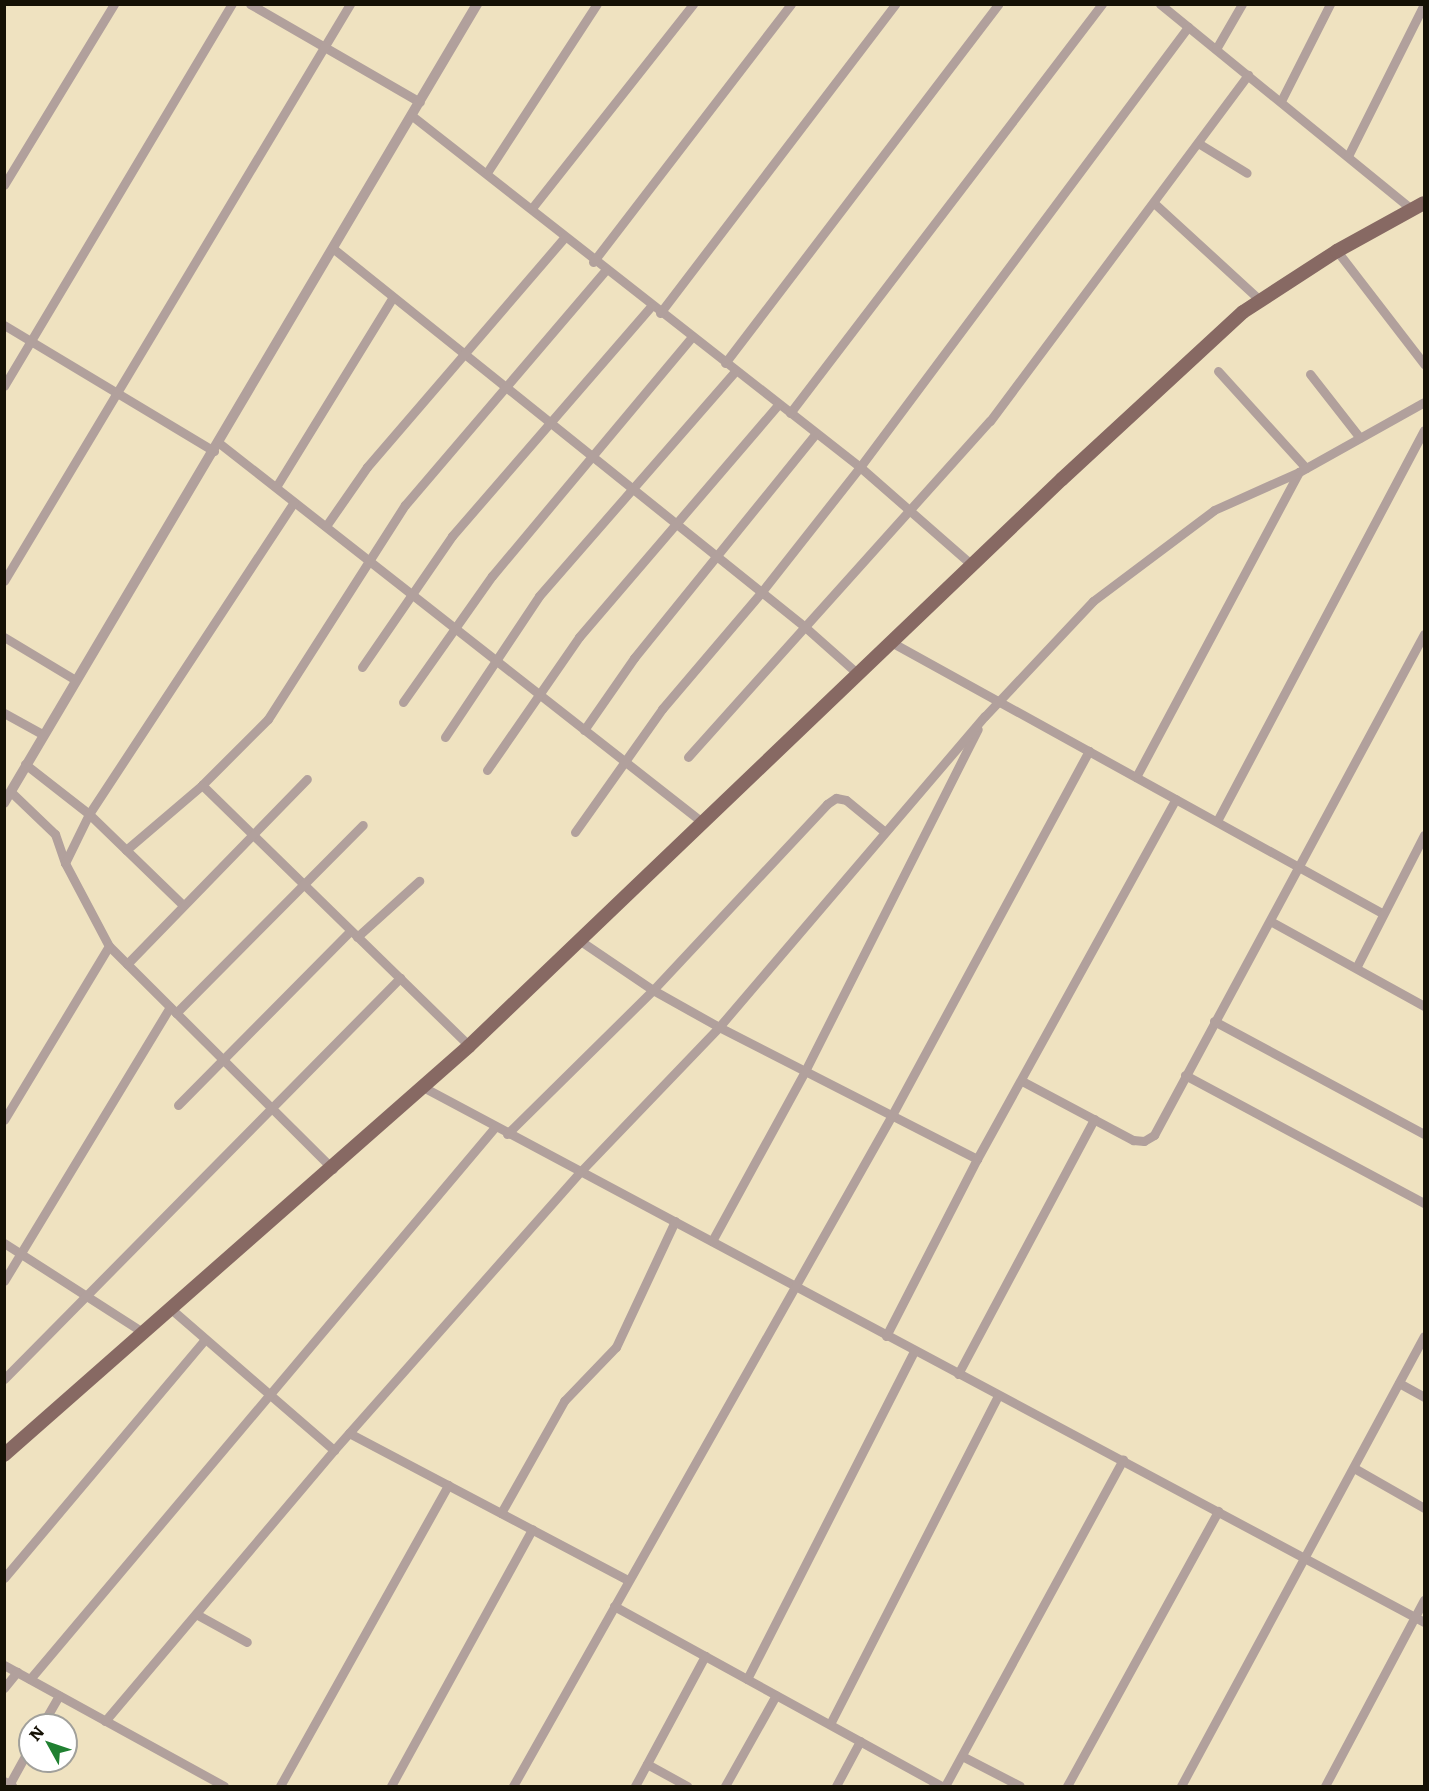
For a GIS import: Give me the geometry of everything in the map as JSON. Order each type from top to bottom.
[{"type":"main road","points":[[4,1455],[333,1169],[582,942],[702,822],[891,642],[1244,312],[1337,251],[1419,206]]},
{"type":"street","points":[[4,185],[114,4]]},
{"type":"street","points":[[4,386],[232,4]]},
{"type":"street","points":[[250,4],[420,102]]},
{"type":"street","points":[[4,581],[350,4]]},
{"type":"street","points":[[4,803],[74,679],[335,250],[477,4]]},
{"type":"street","points":[[488,171],[597,4]]},
{"type":"street","points":[[532,208],[693,4]]},
{"type":"street","points":[[593,262],[791,4]]},
{"type":"street","points":[[660,313],[895,4]]},
{"type":"street","points":[[725,363],[998,4]]},
{"type":"street","points":[[790,413],[1102,4]]},
{"type":"street","points":[[1160,4],[1348,156],[1419,206]]},
{"type":"street","points":[[1216,50],[1242,4]]},
{"type":"street","points":[[1281,102],[1330,4]]},
{"type":"street","points":[[1348,156],[1424,4]]},
{"type":"street","points":[[575,832],[662,708],[760,594],[860,467],[1188,27]]},
{"type":"street","points":[[688,757],[910,513],[990,421],[1248,75]]},
{"type":"street","points":[[411,115],[488,171],[593,262],[860,467],[972,565]]},
{"type":"street","points":[[1198,143],[1247,173]]},
{"type":"street","points":[[1154,203],[1261,301]]},
{"type":"street","points":[[326,526],[367,467],[565,237]]},
{"type":"street","points":[[335,250],[760,594],[805,627],[858,674]]},
{"type":"street","points":[[1337,251],[1425,364]]},
{"type":"street","points":[[126,850],[202,785],[268,719],[371,562],[405,505],[605,271]]},
{"type":"street","points":[[276,487],[393,297]]},
{"type":"street","points":[[362,666],[410,593],[452,536],[651,306]]},
{"type":"street","points":[[4,325],[118,393],[217,447],[276,487],[702,822]]},
{"type":"street","points":[[403,702],[453,626],[692,337]]},
{"type":"street","points":[[446,737],[539,596],[634,491],[735,371]]},
{"type":"street","points":[[1218,371],[1303,470]]},
{"type":"street","points":[[1310,374],[1360,438]]},
{"type":"street","points":[[105,1721],[334,1450],[580,1172],[719,1027],[998,701],[1093,601],[1214,510],[1303,470],[1425,402]]},
{"type":"street","points":[[487,770],[579,637],[677,527],[779,404]]},
{"type":"street","points":[[1217,821],[1425,430]]},
{"type":"street","points":[[584,730],[634,658],[717,559],[816,433]]},
{"type":"street","points":[[1136,777],[1303,470]]},
{"type":"street","points":[[65,863],[89,814],[294,502]]},
{"type":"street","points":[[1022,1081],[1133,1140],[1144,1141],[1154,1135],[1425,634]]},
{"type":"street","points":[[4,637],[74,679]]},
{"type":"street","points":[[891,642],[1382,912]]},
{"type":"street","points":[[4,713],[42,734]]},
{"type":"street","points":[[712,1241],[805,1071],[985,716]]},
{"type":"street","points":[[513,1786],[892,1115],[1089,751]]},
{"type":"street","points":[[25,764],[89,814],[182,904]]},
{"type":"street","points":[[127,964],[182,904],[254,835],[307,778]]},
{"type":"street","points":[[202,785],[469,1046]]},
{"type":"street","points":[[11,792],[55,834],[65,863],[109,946],[333,1169]]},
{"type":"street","points":[[507,1134],[653,990],[827,804],[836,798],[846,800],[885,832]]},
{"type":"street","points":[[886,1336],[977,1159],[1176,799]]},
{"type":"street","points":[[4,1281],[173,1010],[363,825]]},
{"type":"street","points":[[1357,966],[1382,912],[1425,835]]},
{"type":"street","points":[[178,1105],[222,1059],[354,934],[419,881]]},
{"type":"street","points":[[1270,921],[1357,966],[1425,1006]]},
{"type":"street","points":[[582,942],[653,990],[719,1027],[977,1159]]},
{"type":"street","points":[[4,1120],[109,946]]},
{"type":"street","points":[[4,1379],[399,978]]},
{"type":"street","points":[[1214,1021],[1425,1134]]},
{"type":"street","points":[[1185,1075],[1425,1203]]},
{"type":"street","points":[[423,1087],[507,1134],[675,1221],[914,1351],[1420,1619]]},
{"type":"street","points":[[958,1374],[1094,1119]]},
{"type":"street","points":[[30,1679],[495,1127]]},
{"type":"street","points":[[501,1513],[564,1401],[616,1347],[675,1221]]},
{"type":"street","points":[[4,1244],[144,1333]]},
{"type":"street","points":[[171,1310],[334,1450]]},
{"type":"street","points":[[1181,1786],[1425,1336]]},
{"type":"street","points":[[4,1578],[205,1339]]},
{"type":"street","points":[[747,1679],[914,1351]]},
{"type":"street","points":[[1399,1383],[1425,1397]]},
{"type":"street","points":[[830,1724],[998,1395]]},
{"type":"street","points":[[350,1433],[628,1580]]},
{"type":"street","points":[[614,1606],[944,1786],[1123,1460]]},
{"type":"street","points":[[1354,1468],[1425,1508]]},
{"type":"street","points":[[280,1786],[448,1485]]},
{"type":"street","points":[[1067,1786],[1218,1511]]},
{"type":"street","points":[[392,1786],[532,1529]]},
{"type":"street","points":[[1325,1786],[1420,1619],[1425,1600]]},
{"type":"street","points":[[196,1614],[247,1642]]},
{"type":"street","points":[[635,1786],[705,1656]]},
{"type":"street","points":[[4,1665],[224,1786]]},
{"type":"street","points":[[4,1688],[16,1672]]},
{"type":"street","points":[[49,1713],[59,1695]]},
{"type":"street","points":[[725,1786],[776,1695]]},
{"type":"street","points":[[836,1786],[860,1741]]},
{"type":"street","points":[[962,1756],[1020,1786]]},
{"type":"street","points":[[647,1764],[687,1786]]},
{"type":"street","points":[[8,1785],[18,1768]]}]
